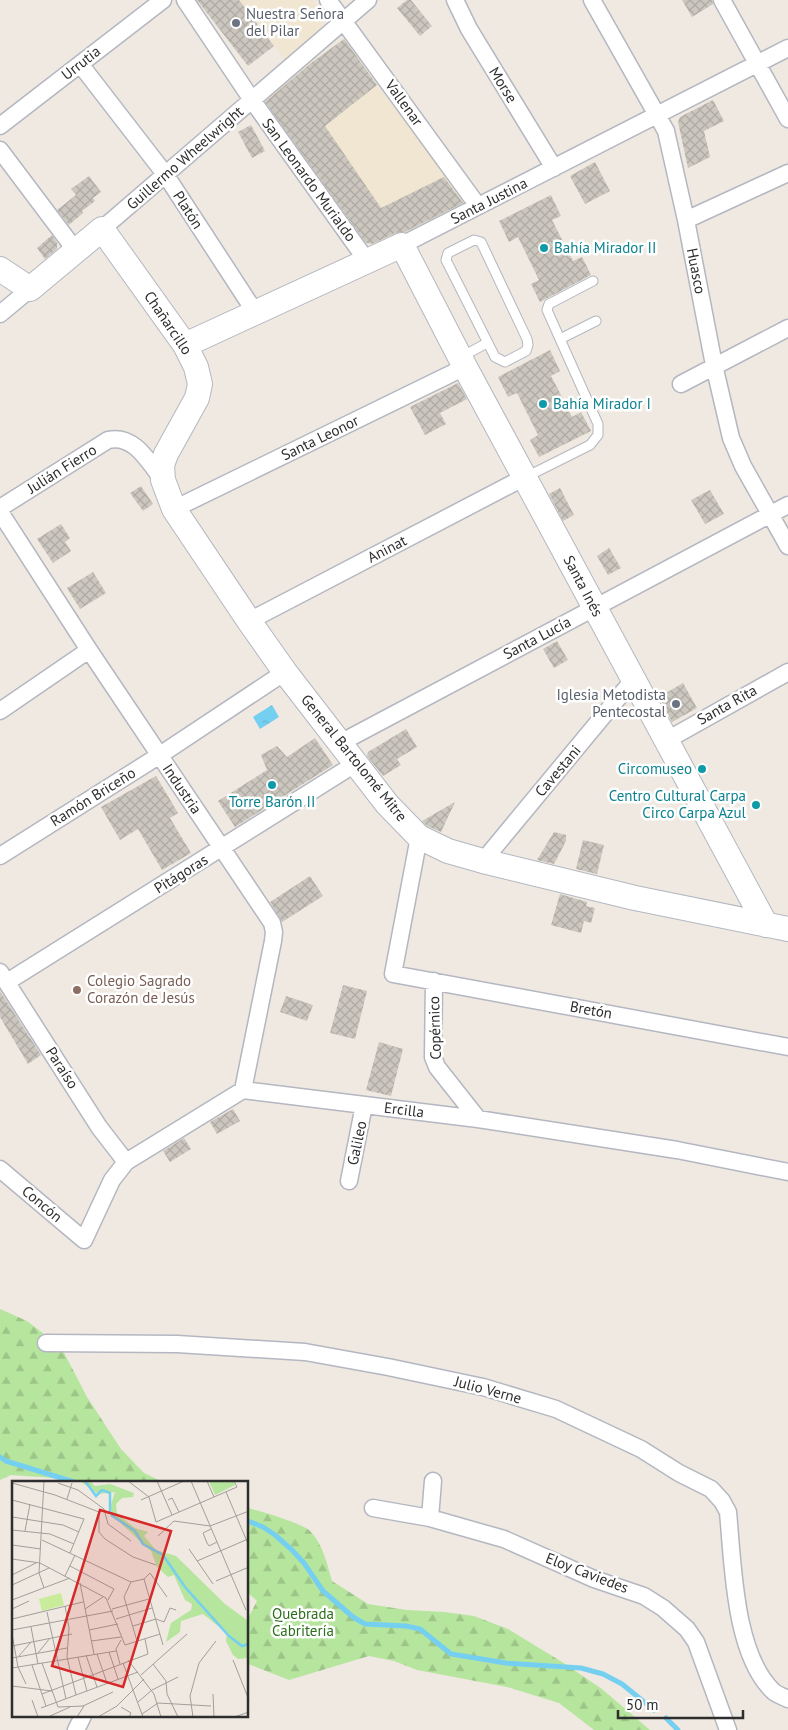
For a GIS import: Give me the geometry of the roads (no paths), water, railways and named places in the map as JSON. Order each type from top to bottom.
[{"type":"street","name":"Urrutia","points":[[0,126],[163,0]]},
{"type":"street","name":"San Leonardo Murialdo","points":[[185,0],[252,100],[367,261]]},
{"type":"street","name":"Vallenar","points":[[328,0],[345,20],[478,206]]},
{"type":"street","name":"Guillermo Wheelwright","points":[[0,314],[102,229],[368,0]]},
{"type":"street","name":"Morse","points":[[455,0],[469,29],[554,168]]},
{"type":"street","name":"Huasco","points":[[592,0],[666,131],[686,220],[714,365],[731,438],[743,466],[788,546]]},
{"type":"street","points":[[722,0],[788,119]]},
{"type":"street","name":"Santa Justina","points":[[185,345],[402,245],[788,48]]},
{"type":"street","name":"Platón","points":[[80,64],[165,174],[255,312]]},
{"type":"street","points":[[0,150],[76,251]]},
{"type":"street","points":[[686,220],[788,173]]},
{"type":"street","name":"Chañarcillo","points":[[102,229],[185,345],[196,367],[200,384],[197,398],[166,454],[162,465],[163,480]]},
{"type":"street","name":"Santa Inés","points":[[402,245],[633,680],[777,927]]},
{"type":"street","points":[[0,269],[30,289]]},
{"type":"street","points":[[681,384],[714,365],[788,328]]},
{"type":"street","name":"Santa Leonor","points":[[174,508],[463,362]]},
{"type":"street","name":"Julián Fierro","points":[[0,510],[108,440],[118,438],[126,440]]},
{"type":"street","name":"General Bartolomé Mitre","points":[[126,440],[141,452],[163,480],[174,508],[285,672],[387,804],[419,837],[448,851],[483,861],[635,898],[777,927]]},
{"type":"street","name":"Aninat","points":[[249,621],[525,478]]},
{"type":"street","name":"Santa Lucía","points":[[340,742],[788,505]]},
{"type":"street","name":"Industria","points":[[0,510],[89,650],[272,923],[274,932],[244,1090]]},
{"type":"street","points":[[0,711],[89,650]]},
{"type":"street","name":"Ramón Briceño","points":[[0,856],[160,755],[285,672]]},
{"type":"street","name":"Santa Rita","points":[[667,740],[788,672]]},
{"type":"street","name":"Cavestani","points":[[483,861],[633,680]]},
{"type":"street","name":"Pitágoras","points":[[3,977],[222,848],[355,764]]},
{"type":"street","name":"Bretón","points":[[419,837],[393,974],[788,1047]]},
{"type":"street","name":"Paraíso","points":[[3,977],[99,1127],[126,1162]]},
{"type":"street","name":"Copérnico","points":[[434,981],[433,1057],[437,1067],[478,1119]]},
{"type":"street","points":[[126,1162],[244,1090]]},
{"type":"street","name":"Ercilla","points":[[244,1090],[478,1119],[677,1150],[788,1172]]},
{"type":"street","name":"Galileo","points":[[349,1181],[364,1105]]},
{"type":"street","name":"Concón","points":[[0,1169],[84,1240],[112,1180],[126,1162]]},
{"type":"street","name":"Julio Verne","points":[[46,1343],[177,1344],[305,1352],[483,1387],[556,1409],[641,1449],[679,1473],[711,1489],[722,1501],[728,1512],[743,1632],[753,1661],[762,1678],[776,1693],[788,1699]]},
{"type":"street","points":[[430,1518],[433,1481]]},
{"type":"street","name":"Eloy Caviedes","points":[[373,1508],[430,1518],[504,1539],[594,1579],[638,1593],[663,1608],[687,1628],[696,1642],[728,1730]]},
{"type":"street","points":[[76,1730],[82,1718]]},
{"type":"lane","points":[[474,240],[480,242],[527,339],[528,346],[526,351],[505,362],[494,357],[487,343],[446,260],[448,253],[474,240]]},
{"type":"lane","points":[[525,478],[590,445],[598,435],[598,424],[547,310],[549,304],[593,281]]},
{"type":"lane","points":[[560,339],[596,321]]},
{"type":"lane","points":[[463,362],[487,343]]},
{"type":"water","points":[[272,705],[279,717],[260,729],[253,717]]},
{"type":"waterway","name":"Quebrada Cabritería","points":[[0,1457],[6,1461],[71,1481]]},
{"type":"waterway","points":[[249,1521],[263,1527],[291,1549],[304,1563],[323,1591],[353,1617],[365,1624],[406,1626],[420,1629],[451,1654],[506,1663],[581,1668],[603,1674],[622,1684],[654,1710]]},
{"type":"waterway","points":[[666,1718],[678,1730]]},
{"type":"place","name":"Nuestra Señora del Pilar","points":[[236,23]]},
{"type":"place","name":"Bahía Mirador II","points":[[544,248]]},
{"type":"place","name":"Bahía Mirador I","points":[[543,404]]},
{"type":"place","name":"Iglesia Metodista Pentecostal","points":[[676,704]]},
{"type":"place","name":"Circomuseo","points":[[702,769]]},
{"type":"place","name":"Torre Barón II","points":[[272,785]]},
{"type":"place","name":"Centro Cultural Carpa Circo Carpa Azul","points":[[756,805]]},
{"type":"place","name":"Colegio Sagrado Corazón de Jesús","points":[[77,990]]}]
